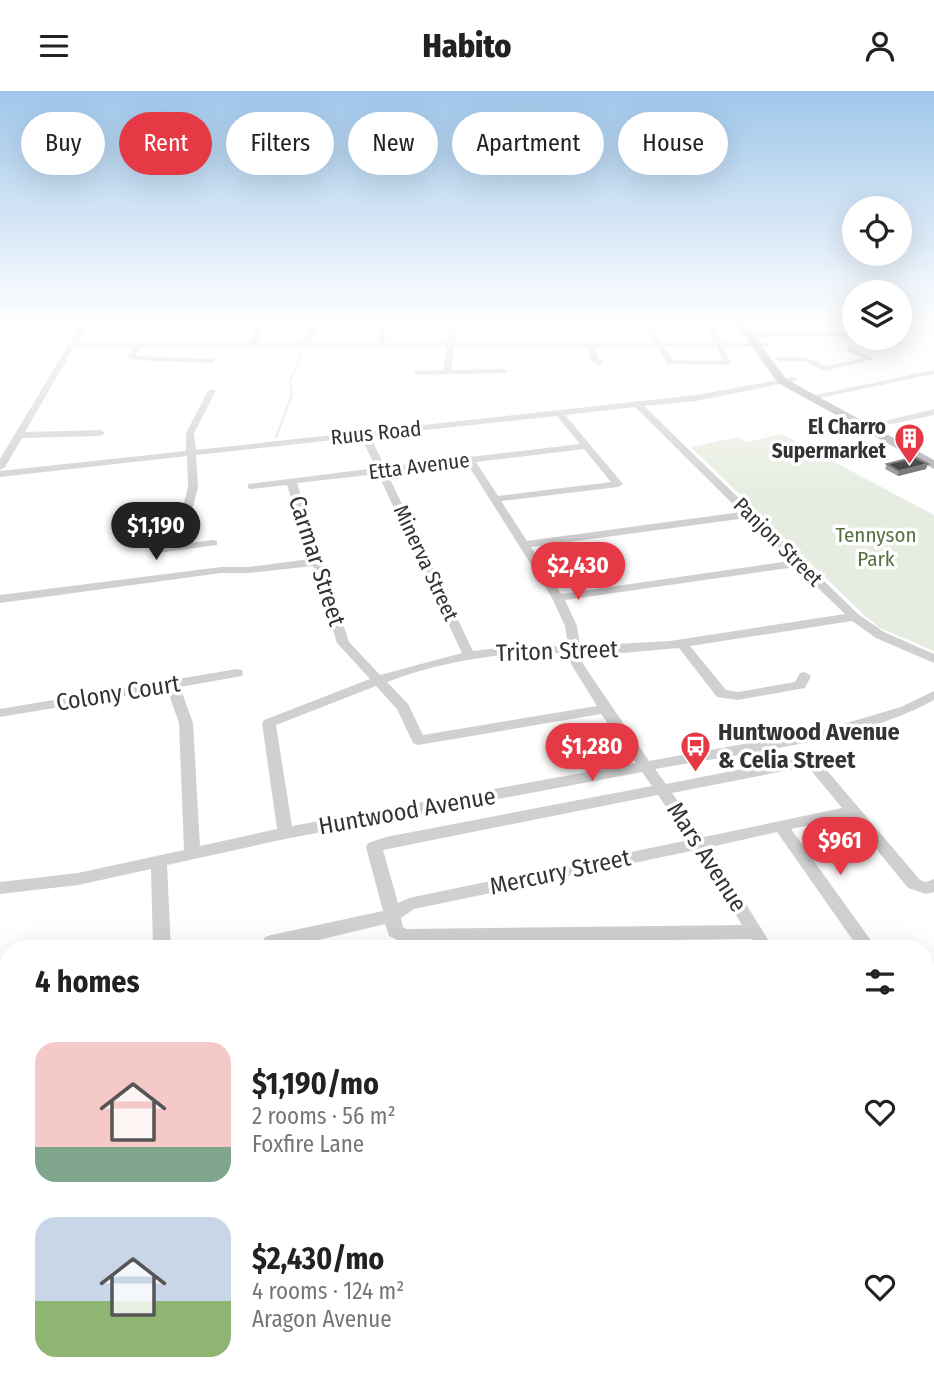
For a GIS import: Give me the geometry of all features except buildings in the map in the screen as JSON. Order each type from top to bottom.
[{"type":"main road","points":[[792,383],[869,425]]},
{"type":"main road","points":[[792,383],[932,460]]},
{"type":"street","points":[[0,467],[50,383]]},
{"type":"street","name":"Ruus Road","points":[[0,474],[637,404],[729,392],[775,383]]},
{"type":"street","points":[[819,395],[881,383]]},
{"type":"street","points":[[185,518],[193,487],[190,433],[212,391]]},
{"type":"street","name":"Panjon Street","points":[[637,404],[854,617],[880,635],[934,659]]},
{"type":"street","points":[[869,425],[934,412]]},
{"type":"street","points":[[496,499],[618,484],[559,413]]},
{"type":"street","points":[[19,435],[101,433]]},
{"type":"street","name":"Minerva Street","points":[[365,434],[469,655]]},
{"type":"street","name":"Etta Avenue","points":[[251,486],[587,446]]},
{"type":"street","name":"Mars Avenue","points":[[470,460],[558,598],[571,626],[577,664],[604,709],[662,787],[761,940]]},
{"type":"street","name":"Carmar Street","points":[[291,481],[343,643],[403,707],[418,740],[604,709]]},
{"type":"street","points":[[524,545],[750,515]]},
{"type":"street","points":[[158,551],[213,543]]},
{"type":"street","points":[[188,547],[192,574]]},
{"type":"street","points":[[0,599],[192,574],[316,562]]},
{"type":"street","points":[[558,598],[798,563]]},
{"type":"street","name":"Triton Street","points":[[285,833],[269,723],[379,681],[469,655],[521,650],[625,649],[683,645],[854,617]]},
{"type":"street","points":[[683,645],[722,694],[738,696],[800,685],[805,676]]},
{"type":"street","name":"Colony Court","points":[[0,713],[237,673]]},
{"type":"street","points":[[172,684],[186,723],[192,852]]},
{"type":"street","name":"Huntwood Avenue","points":[[0,888],[78,880],[285,833],[646,768],[853,727],[906,711],[934,695]]},
{"type":"street","points":[[756,932],[402,936],[395,930],[390,916],[388,894],[374,847],[386,842],[662,787],[804,762],[814,764],[914,884],[930,886]]},
{"type":"street","name":"Mercury Street","points":[[292,940],[390,916],[409,904],[853,811]]},
{"type":"street","points":[[781,827],[863,940]]},
{"type":"street","points":[[159,862],[162,940]]},
{"type":"green space","name":"Tennyson Park","points":[[782,434],[934,515],[934,651],[880,628],[865,616],[691,447],[739,437],[746,442]]},
{"type":"waterway","points":[[276,437],[292,395],[290,383]]},
{"type":"place","name":"El Charro Supermarket","points":[[909,466]]},
{"type":"place","name":"Huntwood Avenue & Celia Street","points":[[695,773]]}]
